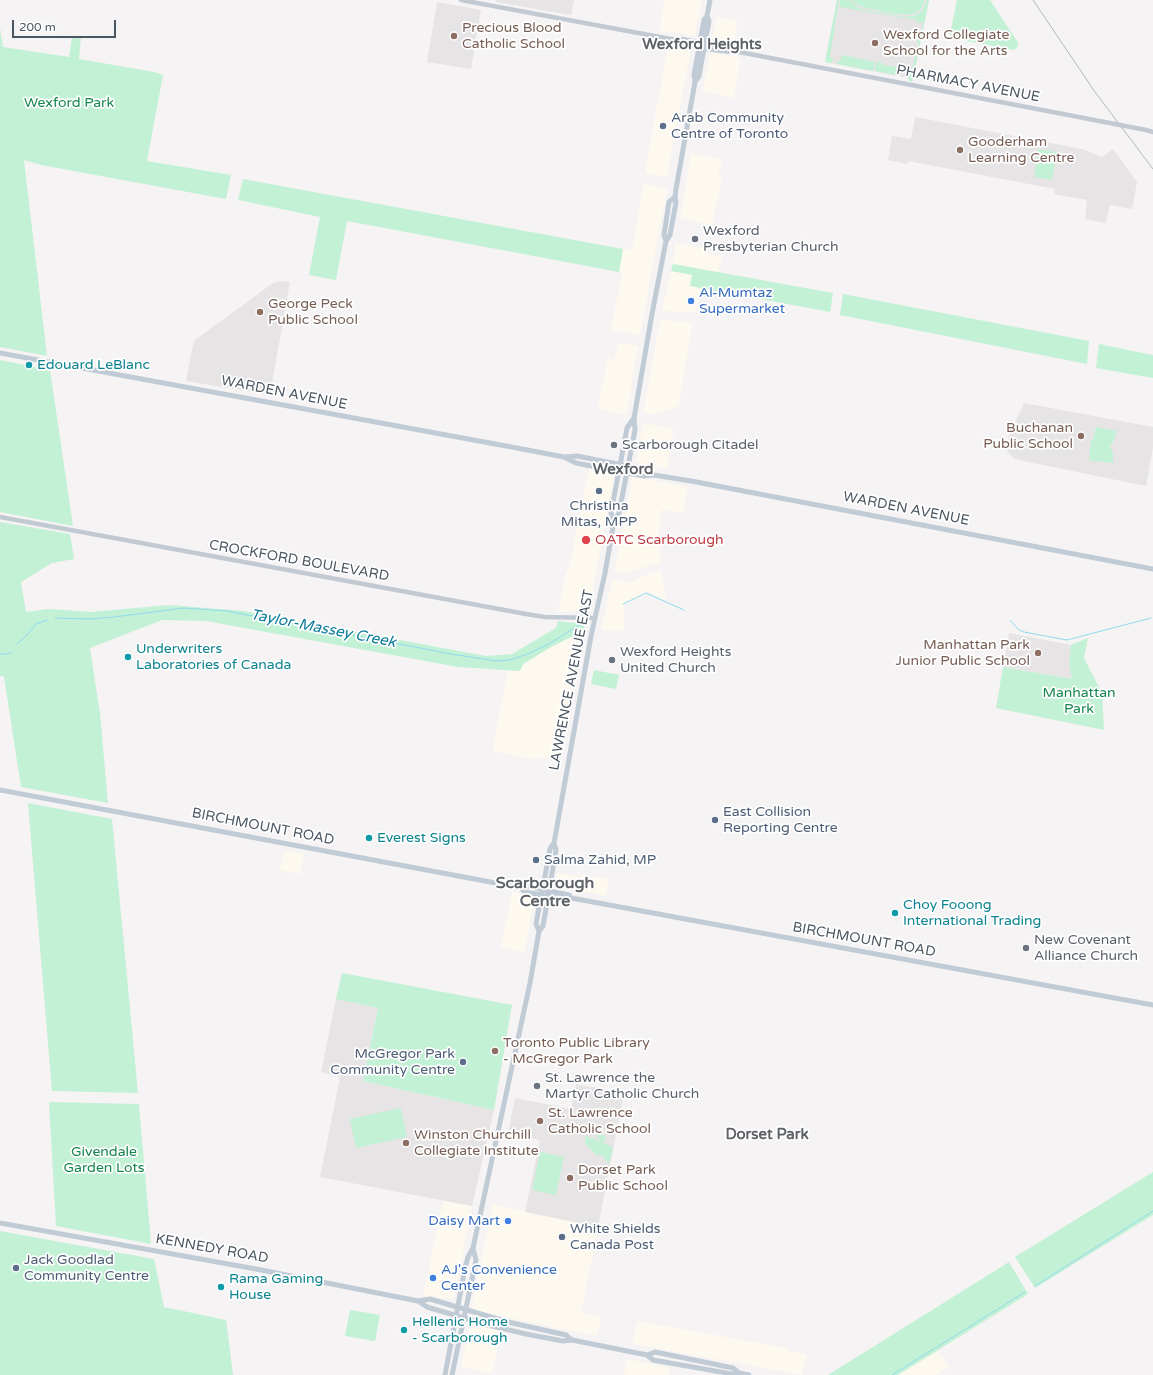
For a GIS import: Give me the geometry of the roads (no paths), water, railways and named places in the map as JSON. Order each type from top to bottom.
[{"type":"main road","name":"LAWRENCE AVENUE EAST","points":[[539,931],[536,924],[550,849],[554,843],[614,521],[619,513],[627,473],[635,430],[634,418],[666,241],[670,235],[676,202],[674,197],[695,82],[699,76],[702,45],[709,20],[707,16],[710,0]]},
{"type":"main road","name":"WARDEN AVENUE","points":[[0,353],[564,457],[577,456],[620,464],[646,469],[654,475]]},
{"type":"main road","name":"LAWRENCE AVENUE EAST","points":[[614,521],[611,513],[620,464],[627,428],[634,418]]},
{"type":"main road","name":"WARDEN AVENUE","points":[[564,457],[576,463],[627,473],[644,476],[654,475],[691,481],[1153,569]]},
{"type":"main road","name":"BIRCHMOUNT ROAD","points":[[0,790],[521,888],[526,886],[548,896],[568,900],[571,898],[1153,1005]]},
{"type":"main road","name":"LAWRENCE AVENUE EAST","points":[[444,1375],[468,1257],[473,1248],[530,983],[539,931],[543,926],[556,850],[554,843]]},
{"type":"main road","name":"BIRCHMOUNT ROAD","points":[[542,892],[549,890],[569,895],[571,898]]},
{"type":"main road","name":"KENNEDY ROAD","points":[[0,1223],[256,1269],[418,1301],[430,1299],[465,1310],[566,1335],[572,1340]]},
{"type":"main road","name":"LAWRENCE AVENUE EAST","points":[[452,1375],[476,1260],[473,1248]]},
{"type":"main road","points":[[444,1303],[455,1302],[460,1298]]},
{"type":"main road","name":"KENNEDY ROAD","points":[[418,1301],[427,1308],[526,1334],[563,1341],[572,1340],[647,1355],[653,1360],[732,1374],[739,1373],[749,1375]]},
{"type":"main road","name":"KENNEDY ROAD","points":[[647,1355],[655,1352],[678,1356],[733,1368],[739,1373]]},
{"type":"street","name":"PHARMACY AVENUE","points":[[461,0],[676,40],[682,43],[702,45],[726,52],[731,51],[1153,132]]},
{"type":"street","name":"CROCKFORD BOULEVARD","points":[[0,517],[526,614],[545,617],[595,618]]},
{"type":"street","points":[[677,1364],[678,1356]]},
{"type":"waterway","name":"Taylor-Massey Creek","points":[[623,604],[646,593],[684,610]]},
{"type":"waterway","name":"Taylor-Massey Creek","points":[[55,618],[90,619],[184,608],[227,611],[451,654],[496,661],[510,660],[525,655],[549,644],[581,624]]},
{"type":"waterway","name":"Taylor-Massey Creek","points":[[1010,620],[1019,630],[1024,632],[1067,640],[1151,618]]},
{"type":"waterway","name":"Taylor-Massey Creek","points":[[17,644],[36,624],[47,620]]},
{"type":"waterway","name":"Taylor-Massey Creek","points":[[0,654],[8,654],[11,652]]},
{"type":"waterway","points":[[1035,1286],[1153,1211]]},
{"type":"waterway","points":[[892,1375],[1025,1292]]},
{"type":"railway","points":[[1033,0],[1095,92],[1153,169]]},
{"type":"place","name":"Precious Blood Catholic School","points":[[454,36]]},
{"type":"place","name":"Wexford Collegiate School for the Arts","points":[[875,43]]},
{"type":"place","name":"Arab Community Centre of Toronto","points":[[663,126]]},
{"type":"place","name":"Gooderham Learning Centre","points":[[960,150]]},
{"type":"place","name":"Wexford Presbyterian Church","points":[[695,239]]},
{"type":"place","name":"Al-Mumtaz Supermarket","points":[[691,301]]},
{"type":"place","name":"George Peck Public School","points":[[260,312]]},
{"type":"place","name":"Edouard LeBlanc","points":[[29,365]]},
{"type":"place","name":"Buchanan Public School","points":[[1081,436]]},
{"type":"place","name":"Scarborough Citadel","points":[[614,445]]},
{"type":"place","name":"Christina Mitas, MPP","points":[[599,491]]},
{"type":"place","name":"OATC Scarborough","points":[[586,540]]},
{"type":"place","name":"Manhattan Park Junior Public School","points":[[1038,653]]},
{"type":"place","name":"Underwriters Laboratories of Canada","points":[[128,657]]},
{"type":"place","name":"Wexford Heights United Church","points":[[612,660]]},
{"type":"place","name":"East Collision Reporting Centre","points":[[715,820]]},
{"type":"place","name":"Everest Signs","points":[[369,838]]},
{"type":"place","name":"Salma Zahid, MP","points":[[536,860]]},
{"type":"place","name":"Choy Fooong International Trading","points":[[895,913]]},
{"type":"place","name":"New Covenant Alliance Church","points":[[1026,948]]},
{"type":"place","name":"Toronto Public Library - McGregor Park","points":[[495,1051]]},
{"type":"place","name":"McGregor Park Community Centre","points":[[463,1062]]},
{"type":"place","name":"St. Lawrence the Martyr Catholic Church","points":[[537,1086]]},
{"type":"place","name":"St. Lawrence Catholic School","points":[[540,1121]]},
{"type":"place","name":"Winston Churchill Collegiate Institute","points":[[406,1143]]},
{"type":"place","name":"Dorset Park Public School","points":[[570,1178]]},
{"type":"place","name":"Daisy Mart","points":[[508,1221]]},
{"type":"place","name":"White Shields Canada Post","points":[[562,1237]]},
{"type":"place","name":"Jack Goodlad Community Centre","points":[[16,1268]]},
{"type":"place","name":"AJ's Convenience Center","points":[[433,1278]]},
{"type":"place","name":"Rama Gaming House","points":[[221,1287]]},
{"type":"place","name":"Hellenic Home - Scarborough","points":[[404,1330]]},
{"type":"district","name":"Wexford Heights","points":[[702,45]]},
{"type":"district","name":"Wexford","points":[[623,470]]},
{"type":"district","name":"Scarborough Centre","points":[[545,893]]},
{"type":"district","name":"Dorset Park","points":[[767,1135]]},
{"type":"park label","name":"Wexford Park","points":[[69,103]]},
{"type":"park label","name":"Manhattan Park","points":[[1079,702]]},
{"type":"park label","name":"Givendale Garden Lots","points":[[104,1160]]}]
